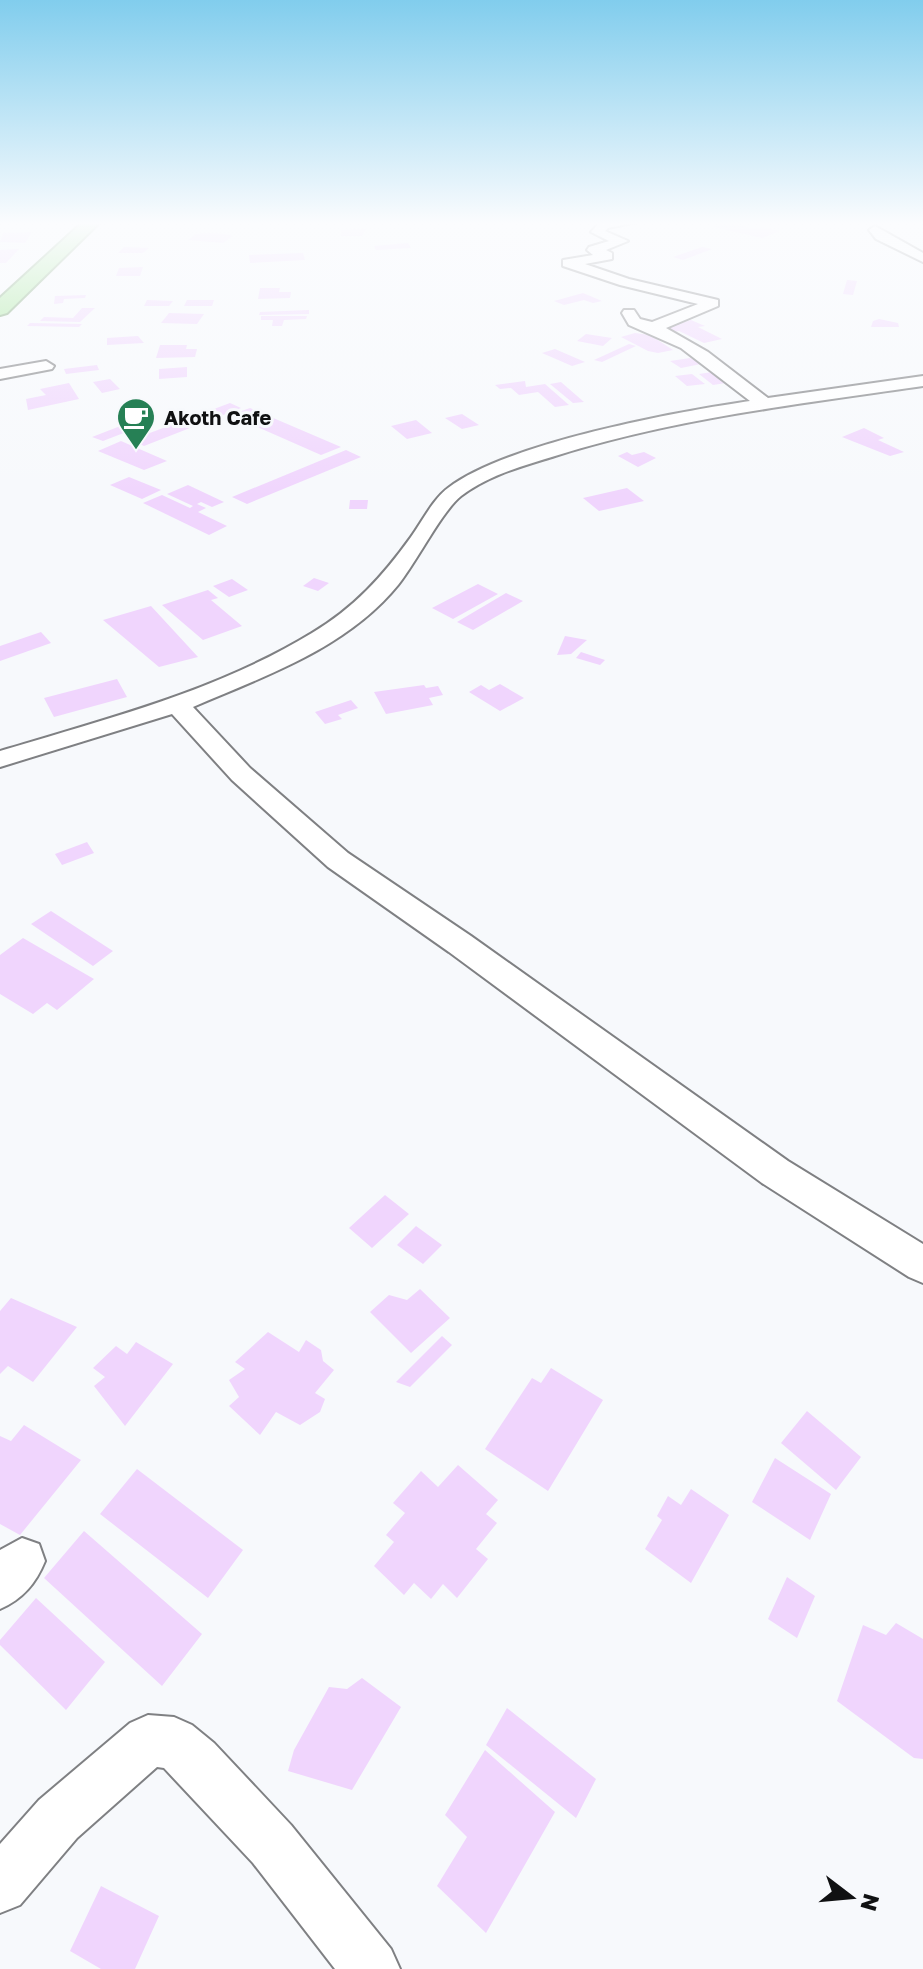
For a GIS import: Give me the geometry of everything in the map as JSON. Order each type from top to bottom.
[{"type":"street","points":[[629,313],[634,322],[654,327],[687,344],[763,403]]},
{"type":"street","points":[[654,327],[689,313]]},
{"type":"street","points":[[0,374],[46,366]]},
{"type":"street","points":[[0,759],[177,705],[281,660],[359,612],[390,581],[453,493],[500,467],[584,441],[763,403],[923,381]]},
{"type":"street","points":[[177,705],[241,774],[338,860],[472,952],[775,1172],[923,1265]]},
{"type":"street","points":[[0,1885],[58,1819],[148,1741],[174,1743],[196,1761],[272,1844],[371,1969]]},
{"type":"building","points":[[78,313],[90,313],[80,322],[40,321],[44,317],[73,318]]},
{"type":"building","points":[[169,313],[204,314],[197,324],[161,323]]},
{"type":"building","points":[[260,313],[309,313],[309,314]]},
{"type":"building","points":[[261,316],[307,316],[306,319],[284,320],[282,326],[272,326],[273,320],[261,320]]},
{"type":"building","points":[[879,319],[898,323],[899,327],[871,327],[873,321]]},
{"type":"building","points":[[691,320],[722,339],[704,343],[679,331],[671,333],[663,329]]},
{"type":"building","points":[[30,323],[82,324],[79,327],[27,326]]},
{"type":"building","points":[[635,333],[650,335],[673,350],[648,351],[621,337]]},
{"type":"building","points":[[586,334],[612,338],[603,346],[577,341]]},
{"type":"building","points":[[138,336],[144,343],[107,345],[107,338]]},
{"type":"building","points":[[629,344],[636,346],[602,362],[594,360]]},
{"type":"building","points":[[160,345],[187,345],[186,349],[197,349],[195,357],[156,358]]},
{"type":"building","points":[[555,349],[585,362],[572,366],[542,353]]},
{"type":"building","points":[[690,358],[701,364],[681,368],[670,361]]},
{"type":"building","points":[[97,365],[99,370],[66,374],[64,369]]},
{"type":"building","points":[[187,367],[187,377],[159,379],[159,369]]},
{"type":"building","points":[[712,372],[726,383],[713,385],[699,374]]},
{"type":"building","points":[[692,374],[705,384],[687,386],[675,376]]},
{"type":"building","points":[[110,379],[120,389],[102,393],[93,382]]},
{"type":"building","points":[[525,381],[526,387],[545,384],[569,405],[555,407],[538,392],[519,395],[511,388],[500,389],[495,385]]},
{"type":"building","points":[[561,382],[584,402],[573,403],[550,384]]},
{"type":"building","points":[[69,383],[79,399],[28,410],[26,399],[46,395],[40,389]]},
{"type":"building","points":[[230,403],[241,408],[144,446],[131,440]]},
{"type":"building","points":[[250,408],[341,447],[321,455],[230,415]]},
{"type":"building","points":[[462,414],[479,425],[462,429],[445,418]]},
{"type":"building","points":[[141,418],[152,422],[103,441],[92,437]]},
{"type":"building","points":[[416,420],[432,433],[407,439],[391,426]]},
{"type":"building","points":[[864,428],[884,438],[878,440],[904,452],[890,456],[842,437]]},
{"type":"building","points":[[121,441],[167,461],[144,470],[98,451]]},
{"type":"building","points":[[346,450],[361,457],[247,504],[232,497]]},
{"type":"building","points":[[627,452],[632,455],[644,452],[656,458],[638,467],[618,456]]},
{"type":"building","points":[[129,477],[161,490],[142,499],[110,485]]},
{"type":"building","points":[[188,485],[224,502],[212,507],[201,502],[197,504],[206,508],[198,512],[227,526],[209,535],[143,503],[162,495],[190,508],[193,506],[167,494]]},
{"type":"building","points":[[627,488],[644,501],[599,511],[583,498]]},
{"type":"building","points":[[350,500],[368,500],[367,509],[349,509]]},
{"type":"building","points":[[314,578],[329,583],[318,591],[303,586]]},
{"type":"building","points":[[232,579],[248,590],[229,597],[213,586]]},
{"type":"building","points":[[478,584],[498,594],[453,619],[432,608]]},
{"type":"building","points":[[208,590],[218,598],[211,600],[242,626],[203,640],[162,605]]},
{"type":"building","points":[[506,593],[523,601],[473,630],[457,622]]},
{"type":"building","points":[[151,606],[198,657],[159,667],[103,620]]},
{"type":"building","points":[[41,632],[51,643],[0,661],[0,646]]},
{"type":"building","points":[[565,636],[587,640],[571,654],[557,655]]},
{"type":"building","points":[[581,652],[605,660],[600,665],[576,658]]},
{"type":"building","points":[[117,679],[127,697],[54,717],[44,698]]},
{"type":"building","points":[[500,684],[524,698],[500,711],[469,692],[481,685],[489,690]]},
{"type":"building","points":[[424,685],[426,688],[438,686],[443,695],[429,698],[433,705],[386,714],[374,692]]},
{"type":"building","points":[[351,700],[358,708],[338,715],[342,719],[325,724],[315,712]]},
{"type":"building","points":[[87,842],[94,853],[62,865],[55,854]]},
{"type":"building","points":[[51,911],[113,951],[93,966],[31,924]]},
{"type":"building","points":[[23,938],[94,979],[57,1010],[47,1003],[33,1014],[0,994],[0,955]]},
{"type":"building","points":[[385,1195],[409,1214],[372,1248],[349,1228]]},
{"type":"building","points":[[416,1226],[442,1245],[423,1264],[397,1245]]},
{"type":"building","points":[[420,1289],[450,1318],[411,1353],[370,1312],[389,1295],[407,1300]]},
{"type":"building","points":[[11,1298],[77,1327],[33,1382],[8,1366],[0,1374],[0,1311]]},
{"type":"building","points":[[268,1332],[299,1352],[306,1340],[321,1350],[323,1361],[334,1370],[315,1393],[325,1399],[320,1412],[300,1425],[276,1412],[260,1435],[229,1406],[239,1397],[229,1380],[245,1369],[235,1362]]},
{"type":"building","points":[[442,1336],[452,1345],[410,1387],[396,1382]]},
{"type":"building","points":[[136,1342],[173,1364],[125,1426],[94,1386],[105,1377],[93,1368],[116,1346],[127,1354]]},
{"type":"building","points":[[551,1368],[603,1400],[548,1491],[485,1449],[532,1378],[541,1383]]},
{"type":"building","points":[[807,1411],[861,1457],[836,1490],[781,1443]]},
{"type":"building","points":[[24,1425],[81,1460],[20,1535],[0,1524],[0,1436],[11,1441]]},
{"type":"building","points":[[775,1458],[831,1494],[810,1540],[752,1502]]},
{"type":"building","points":[[458,1465],[498,1500],[486,1514],[497,1523],[476,1549],[488,1559],[457,1598],[443,1584],[431,1599],[414,1583],[404,1595],[374,1566],[394,1542],[386,1535],[405,1513],[393,1503],[421,1471],[438,1487]]},
{"type":"building","points":[[137,1469],[243,1550],[208,1598],[100,1514]]},
{"type":"building","points":[[691,1489],[729,1515],[691,1583],[645,1549],[662,1520],[657,1516],[668,1496],[681,1505]]},
{"type":"building","points":[[84,1531],[202,1634],[162,1686],[44,1578]]},
{"type":"building","points":[[787,1577],[815,1596],[797,1638],[768,1619]]},
{"type":"building","points":[[36,1598],[105,1662],[66,1710],[0,1645],[0,1640]]},
{"type":"building","points":[[896,1623],[923,1639],[923,1759],[914,1758],[837,1701],[863,1625],[886,1635]]},
{"type":"building","points":[[362,1678],[401,1707],[352,1790],[288,1771],[294,1750],[329,1687],[347,1689]]},
{"type":"building","points":[[507,1708],[596,1779],[576,1818],[486,1745]]},
{"type":"building","points":[[485,1750],[555,1812],[486,1933],[437,1886],[467,1837],[445,1815]]},
{"type":"building","points":[[101,1886],[159,1916],[135,1969],[101,1969],[70,1951]]},
{"type":"place","name":"Akoth Cafe","points":[[136,451]]}]
